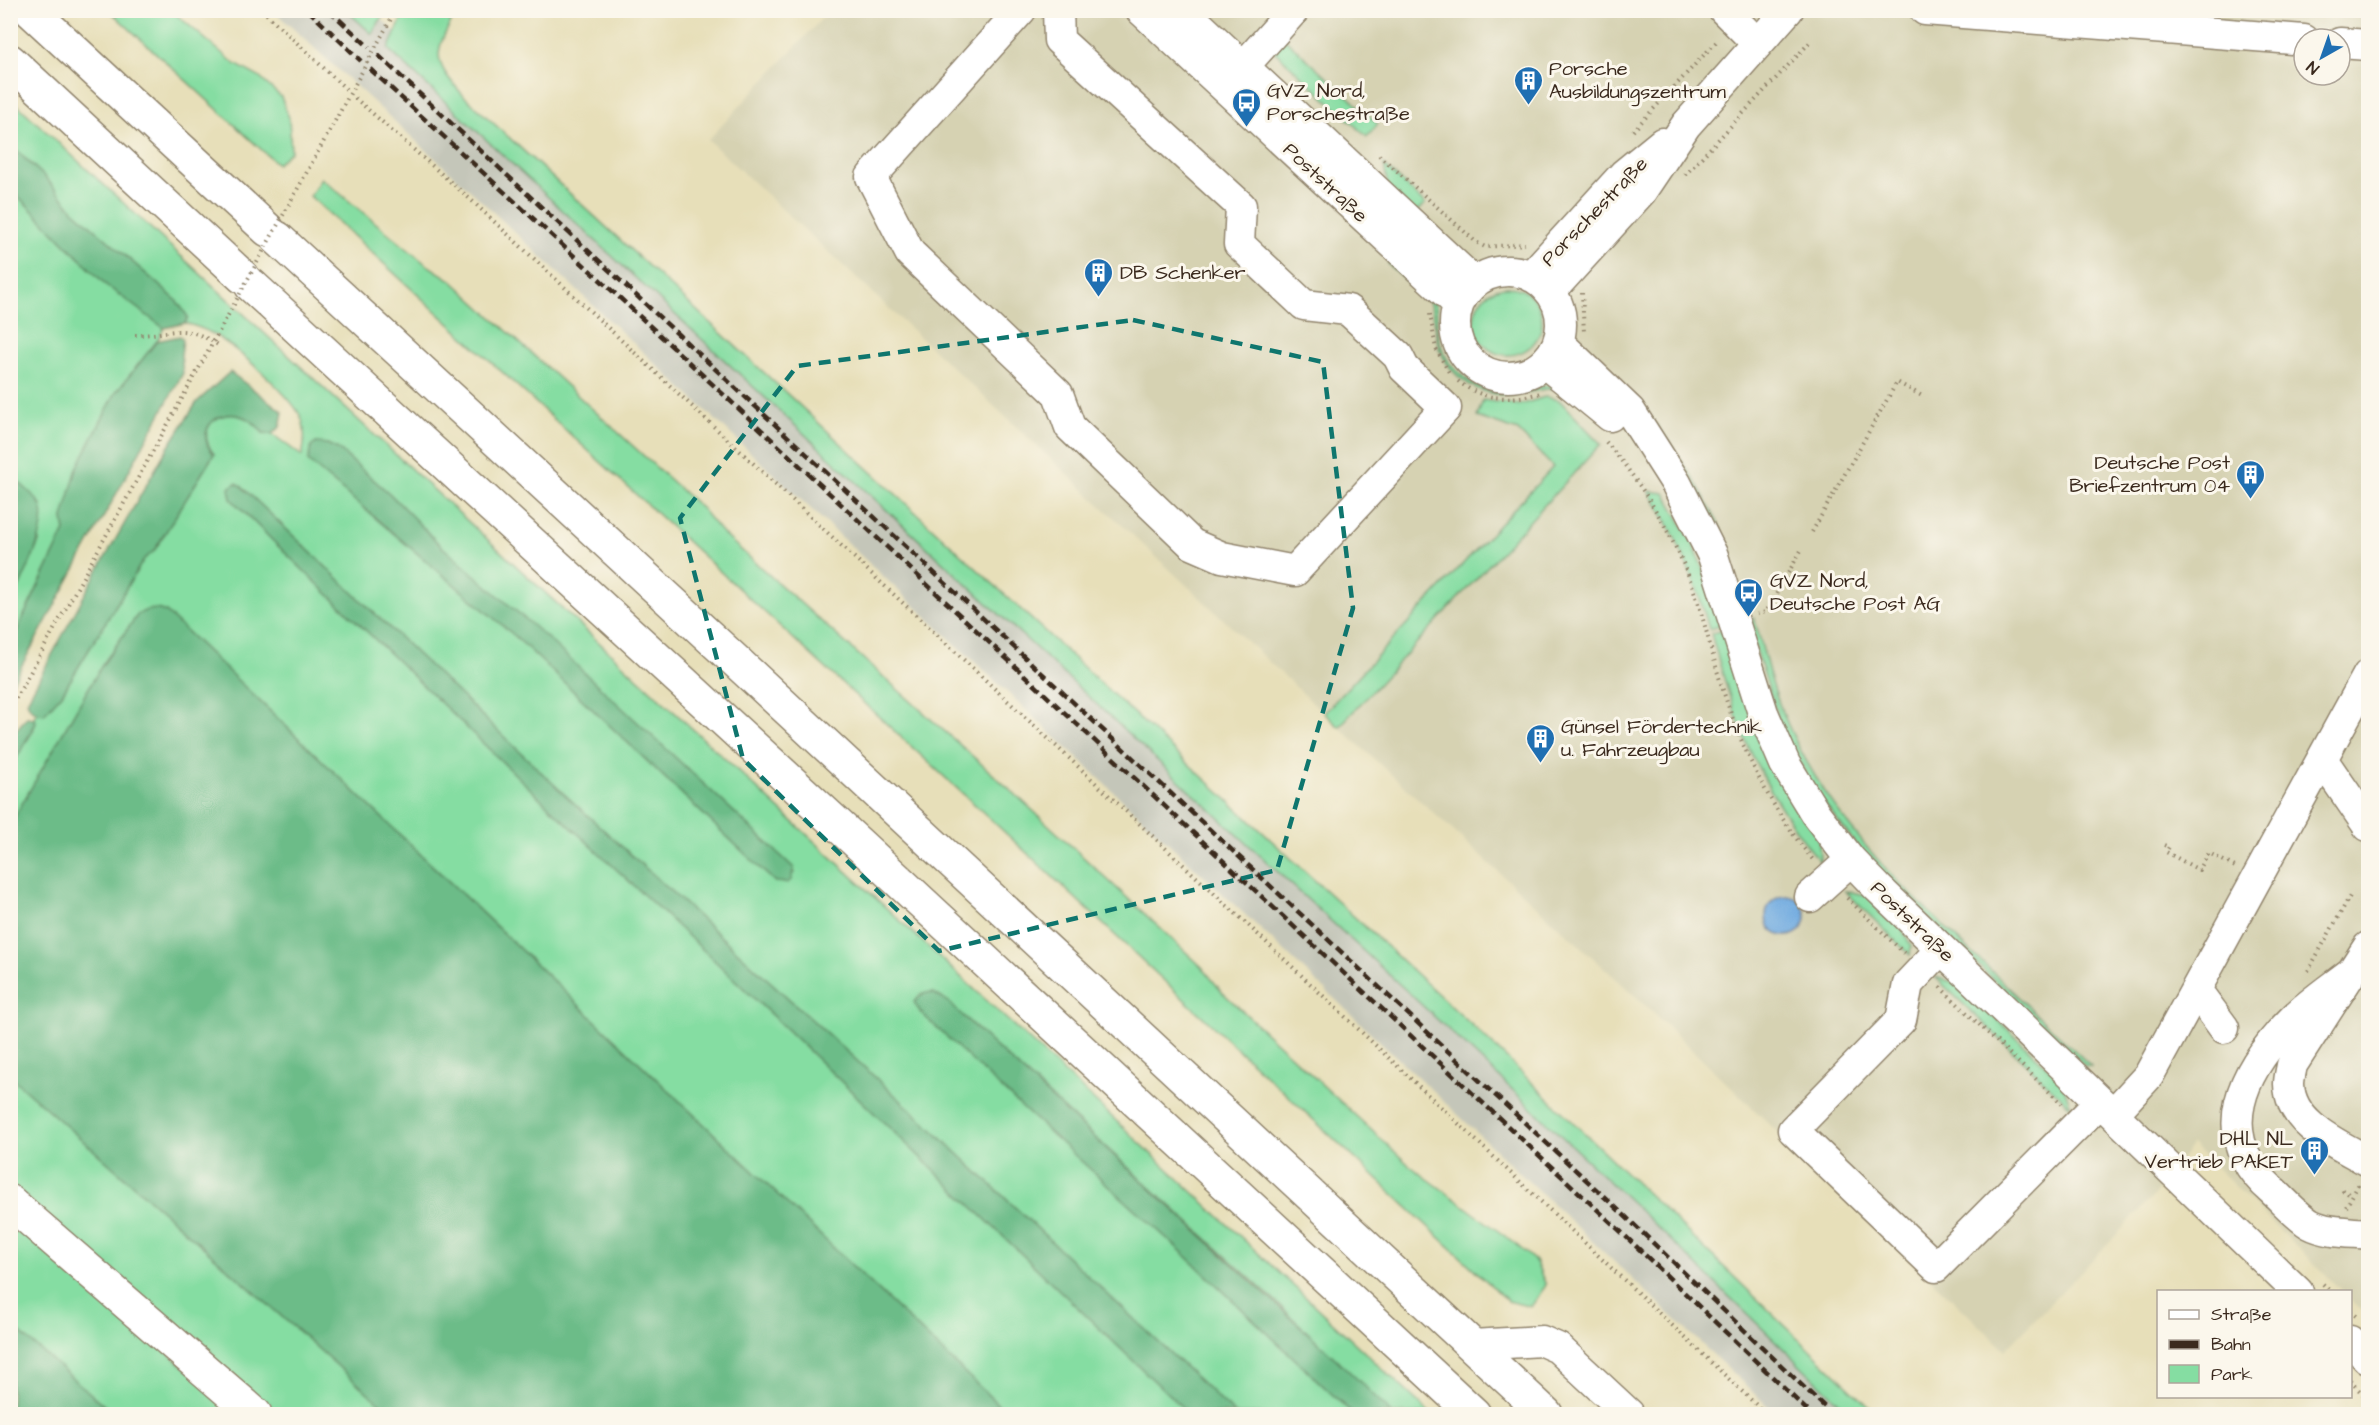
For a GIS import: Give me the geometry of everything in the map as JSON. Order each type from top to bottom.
[{"type":"main road","points":[[30,10],[1546,1414]]},
{"type":"main road","points":[[10,61],[1473,1414]]},
{"type":"main road","points":[[10,1202],[255,1414]]},
{"type":"street","points":[[1022,10],[871,177],[910,253],[1058,394],[1070,427],[1192,544],[1222,557],[1295,571],[1446,408],[1404,368],[1398,356],[1348,310],[1304,305],[1239,244],[1241,206],[1059,40],[1058,10]]},
{"type":"street","name":"Poststraße","points":[[1141,10],[1466,293]]},
{"type":"street","name":"Poststraße","points":[[1183,10],[1244,66],[1466,293]]},
{"type":"street","points":[[1244,66],[1294,10]]},
{"type":"street","name":"Porschestraße","points":[[1541,284],[1624,174],[1686,125],[1788,10]]},
{"type":"street","points":[[1925,10],[2292,39]]},
{"type":"street","points":[[1729,16],[1757,43]]},
{"type":"street","points":[[2352,44],[2368,45]]},
{"type":"street","points":[[1501,271],[1516,271],[1541,284],[1559,309],[1561,325],[1549,366],[1508,379],[1488,374],[1475,367],[1458,344],[1454,319],[1466,293],[1487,274],[1501,271]]},
{"type":"street","name":"Poststraße","points":[[1549,366],[1587,395],[1660,459],[1690,507],[1713,556],[1763,713],[1785,764],[1815,813],[1830,878],[1931,959],[2296,1290]]},
{"type":"street","points":[[1931,959],[1908,984],[1901,1020],[1793,1130],[1936,1267],[2098,1112],[2149,1075],[2368,675]]},
{"type":"street","points":[[2322,759],[2368,826]]},
{"type":"street","points":[[2361,959],[2292,1065],[2289,1084],[2293,1102],[2304,1120],[2366,1168]]},
{"type":"street","points":[[2361,959],[2294,1018],[2266,1050],[2245,1083],[2236,1113],[2240,1147],[2258,1178],[2311,1224],[2341,1232],[2368,1234]]},
{"type":"street","points":[[2196,990],[2224,1028]]},
{"type":"street","points":[[1472,1345],[1542,1341],[1558,1348],[1629,1414]]},
{"type":"street","points":[[2352,1343],[2368,1359]]},
{"type":"path","points":[[262,10],[346,89]]},
{"type":"path","points":[[10,710],[396,10]]},
{"type":"path","points":[[1629,136],[1729,16]]},
{"type":"path","points":[[1678,183],[1812,40]]},
{"type":"path","points":[[355,98],[470,199],[1213,892],[1766,1414]]},
{"type":"path","points":[[1373,149],[1476,242],[1485,247],[1528,244]]},
{"type":"path","points":[[1427,306],[1432,338],[1442,362],[1448,371],[1466,387],[1496,399],[1512,399],[1549,366]]},
{"type":"path","points":[[135,335],[174,330],[198,333],[218,345]]},
{"type":"path","points":[[1812,532],[1897,382],[1924,397]]},
{"type":"path","points":[[1600,434],[1634,476],[1657,510],[1674,544],[1697,598],[1734,722],[1762,784],[1799,843],[1830,878],[1931,959],[2098,1112]]},
{"type":"path","points":[[1759,614],[1766,612],[1803,547]]},
{"type":"path","points":[[1754,605],[1760,626]]},
{"type":"path","points":[[2164,845],[2169,847],[2166,852],[2199,870],[2209,852],[2257,879]]},
{"type":"path","points":[[2344,1214],[2366,1168]]},
{"type":"path","points":[[2342,1190],[2352,1196]]},
{"type":"path","points":[[2352,1383],[2368,1399]]},
{"type":"highlighted area","points":[[1133,320],[1323,362],[1353,608],[1277,870],[939,951],[743,759],[680,518],[797,366]]},
{"type":"shaded area","points":[[274,11],[373,11],[601,224],[1476,1029],[1877,1414],[1776,1414],[474,194]]},
{"type":"shaded area","points":[[829,11],[2368,11],[2368,1317],[2352,1300],[2352,1290],[2341,1290],[2192,1144],[2151,1199],[2005,1350],[1643,1003],[1339,727],[708,140]]},
{"type":"green space","points":[[406,10],[457,11],[444,37],[439,55],[445,73],[464,96],[1476,1029],[1877,1414],[1851,1414],[1466,1046],[388,49]]},
{"type":"green space","points":[[110,11],[172,11],[235,64],[259,77],[281,97],[289,118],[291,151],[277,164]]},
{"type":"green space","points":[[347,11],[386,11],[372,34]]},
{"type":"green space","points":[[1284,38],[1378,124],[1367,137],[1273,50]]},
{"type":"green space","points":[[11,99],[1431,1414],[1392,1414],[1227,1257],[947,1001],[933,993],[923,993],[919,996],[1017,1103],[1182,1252],[1353,1414],[1235,1414],[922,1120],[563,793],[241,486],[231,499],[273,541],[544,802],[714,960],[1189,1414],[1008,1414],[166,612],[138,614],[101,667],[11,823],[10,768],[33,731],[36,721],[33,718],[37,713],[44,713],[62,694],[144,559],[154,551],[214,454],[208,442],[207,432],[211,423],[219,417],[240,416],[252,422],[263,433],[272,434],[302,456],[304,436],[300,415],[272,382],[221,339],[185,323],[188,317],[176,300],[73,210],[45,177],[11,145]],"holes":[[[327,444],[338,449],[390,494],[440,545],[665,748],[793,868],[794,873],[775,882],[515,636],[308,461]]]},
{"type":"green space","points":[[10,145],[45,177],[73,210],[176,300],[188,317],[185,323],[164,328],[106,285],[11,189]]},
{"type":"green space","points":[[1384,165],[1425,204],[1413,217],[1389,193]]},
{"type":"green space","points":[[321,178],[427,265],[451,280],[702,509],[721,532],[1015,794],[1202,967],[1222,992],[1409,1165],[1535,1261],[1546,1285],[1531,1307],[1508,1301],[985,814],[310,196]]},
{"type":"green space","points":[[11,189],[106,285],[164,328],[157,341],[115,394],[63,518],[65,531],[11,642],[11,605],[39,542],[41,505],[11,475]]},
{"type":"green space","points":[[1392,259],[1432,297],[1441,344],[1451,364],[1459,372],[1478,385],[1500,392],[1554,385],[1553,389],[1500,395],[1478,389],[1458,376],[1444,358],[1439,347],[1429,302],[1388,264]]},
{"type":"green space","points":[[1508,287],[1521,290],[1532,297],[1539,308],[1542,321],[1539,334],[1532,345],[1521,352],[1508,355],[1495,352],[1484,345],[1477,334],[1474,321],[1477,308],[1484,297],[1495,290]]},
{"type":"green space","points":[[180,336],[183,339],[181,355],[183,373],[11,685],[11,643],[65,531],[63,518],[77,468],[115,394],[157,341]]},
{"type":"green space","points":[[230,372],[283,412],[280,427],[272,434],[263,433],[251,421],[239,415],[218,418],[210,425],[206,433],[207,443],[214,454],[154,551],[144,559],[62,694],[44,714],[35,712],[27,701],[164,454],[197,402]]},
{"type":"green space","points":[[1633,396],[1662,432],[1688,470],[1711,509],[1731,551],[1721,546]]},
{"type":"green space","points":[[1545,397],[1559,400],[1601,444],[1339,727],[1324,713],[1553,467],[1518,431],[1477,417],[1483,400],[1519,405]]},
{"type":"green space","points":[[316,443],[327,444],[338,449],[390,494],[440,545],[546,637],[794,868],[791,880],[787,883],[775,882],[515,636],[308,461],[311,447]]},
{"type":"green space","points":[[11,475],[37,500],[43,514],[42,526],[33,555],[11,605]]},
{"type":"green space","points":[[236,483],[563,793],[922,1120],[1235,1414],[1189,1414],[714,960],[544,802],[273,541],[231,499],[229,488]]},
{"type":"green space","points":[[1649,491],[1665,493],[1694,546],[1724,625],[1709,629],[1684,558]]},
{"type":"green space","points":[[157,609],[166,612],[1008,1414],[392,1414],[11,1077],[11,823],[101,667],[138,614]]},
{"type":"green space","points":[[1754,618],[1776,695],[1791,732],[1818,781],[1850,827],[1906,890],[2091,1066],[2085,1066],[1872,865],[1818,795],[1782,730],[1747,621]]},
{"type":"green space","points":[[1725,630],[1819,839],[1820,862],[1772,793],[1744,737],[1711,633]]},
{"type":"green space","points":[[27,717],[33,718],[36,723],[11,768],[11,736]]},
{"type":"green space","points":[[1845,891],[1867,895],[1901,927],[1911,946],[1910,955]]},
{"type":"green space","points":[[1935,977],[1960,984],[2058,1077],[2071,1107]]},
{"type":"green space","points":[[924,993],[933,993],[947,1001],[1342,1364],[1392,1414],[1353,1414],[1182,1252],[920,1012],[914,1002]]},
{"type":"green space","points":[[11,1077],[392,1414],[274,1414],[11,1185]]},
{"type":"green space","points":[[10,1217],[239,1414],[114,1414],[11,1325]]},
{"type":"green space","points":[[11,1325],[114,1414],[11,1414]]},
{"type":"water","points":[[1786,896],[1794,897],[1800,902],[1805,908],[1805,924],[1800,930],[1794,935],[1786,936],[1778,935],[1772,930],[1767,924],[1766,916],[1767,908],[1772,902],[1778,897]]},
{"type":"railway","points":[[308,10],[361,61]]},
{"type":"railway","points":[[329,10],[369,47]]},
{"type":"railway","points":[[378,55],[1626,1217],[1832,1414]]},
{"type":"railway","points":[[370,69],[620,298],[1617,1228],[1811,1414]]},
{"type":"place","name":"Porsche Ausbildungszentrum","points":[[1528,106]]},
{"type":"place","name":"GVZ Nord, Porschestraße","points":[[1246,128]]},
{"type":"place","name":"DB Schenker","points":[[1099,298]]},
{"type":"place","name":"Deutsche Post Briefzentrum 04","points":[[2251,500]]},
{"type":"place","name":"GVZ Nord, Deutsche Post AG","points":[[1749,618]]},
{"type":"place","name":"Günsel Fördertechnik u. Fahrzeugbau","points":[[1540,764]]},
{"type":"place","name":"DHL NL Vertrieb PAKET","points":[[2314,1176]]}]
